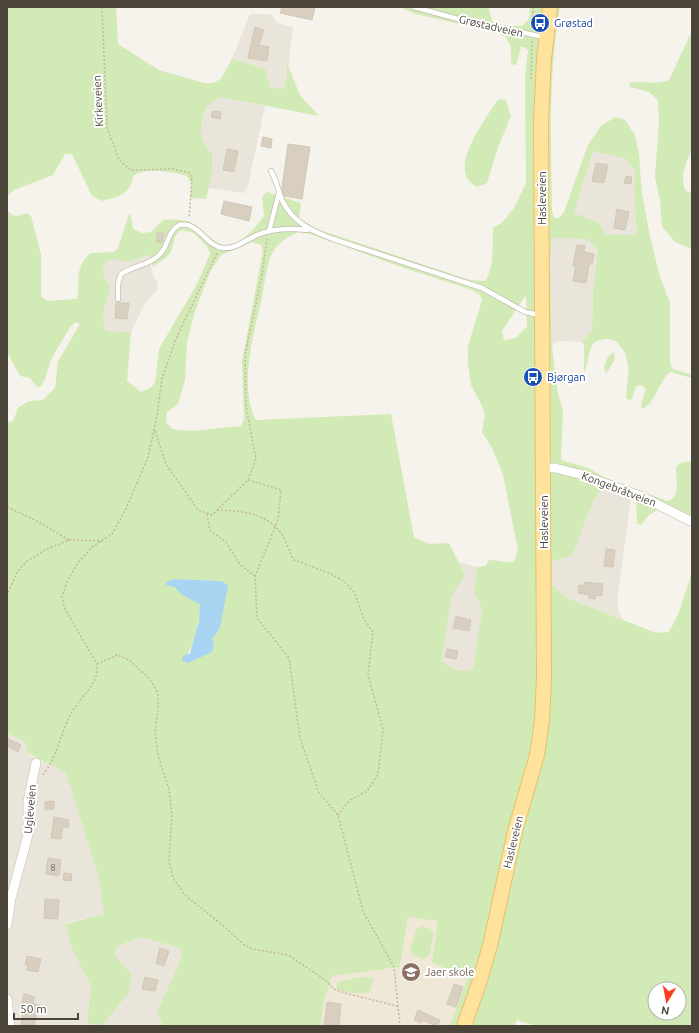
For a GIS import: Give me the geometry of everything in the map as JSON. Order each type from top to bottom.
[{"type":"main road","name":"Hasleveien","points":[[464,1026],[490,946],[513,838],[537,755],[541,734],[544,678],[542,107],[539,37],[550,7]]},
{"type":"street","name":"Kongebråtveien","points":[[543,468],[565,470],[643,497],[692,522]]},
{"type":"street","name":"Ugleveien","points":[[7,925],[11,898],[28,835],[28,801],[36,763]]},
{"type":"street","points":[[7,999],[10,1026]]},
{"type":"lane","name":"Grøstadveien","points":[[414,7],[539,37]]},
{"type":"lane","points":[[271,171],[277,181],[279,191],[291,214],[302,225],[311,230],[333,239],[482,288],[521,310],[542,315]]},
{"type":"lane","points":[[269,231],[279,191]]},
{"type":"lane","points":[[118,299],[118,284],[121,274],[156,258],[165,248],[169,236],[179,225],[188,225],[195,228],[220,248],[238,246],[256,236],[269,231],[284,228],[311,230]]},
{"type":"path","name":"Kirkeveien","points":[[102,7],[107,127],[119,160],[131,170],[173,170],[190,173],[192,181],[188,225]]},
{"type":"path","points":[[531,81],[539,37],[534,7]]},
{"type":"path","points":[[154,429],[166,464],[198,510],[212,515],[248,480],[256,459],[246,406],[245,354],[262,275],[269,231]]},
{"type":"path","points":[[41,777],[61,741],[66,723],[74,709],[94,683],[98,674],[97,664],[65,609],[62,597],[67,581],[78,563],[92,548],[112,534],[125,511],[148,457],[162,378],[176,339],[208,269],[220,248]]},
{"type":"path","points":[[248,480],[281,490],[278,520],[255,576],[257,618],[289,658],[300,738],[319,793],[338,815],[363,911],[394,967],[400,1026]]},
{"type":"path","points":[[7,507],[35,520],[69,540]]},
{"type":"path","points":[[217,510],[240,511],[256,515],[271,522],[282,535],[294,560],[344,581],[354,592],[364,619],[374,632],[368,675],[383,729],[378,774],[373,784],[367,790],[349,801],[338,815]]},
{"type":"path","points":[[207,514],[210,530],[226,542],[240,565],[255,576]]},
{"type":"path","points":[[7,596],[17,572],[26,562],[47,549],[69,540],[103,541]]},
{"type":"path","points":[[97,664],[117,655],[129,660],[149,678],[158,693],[158,710],[155,731],[158,755],[169,790],[172,814],[169,860],[173,878],[185,895],[226,928],[243,944],[252,949],[288,955],[324,979],[334,989],[398,1007]]},
{"type":"shaded area","points":[[250,14],[271,14],[277,23],[293,27],[287,78],[284,89],[270,87],[266,69],[232,59]]},
{"type":"shaded area","points":[[220,97],[265,106],[248,185],[244,193],[208,188],[212,173],[200,132],[206,107]]},
{"type":"shaded area","points":[[593,151],[626,159],[635,171],[634,191],[637,235],[606,235],[598,222],[574,213]]},
{"type":"shaded area","points":[[552,238],[587,239],[598,250],[593,292],[592,330],[582,342],[560,341],[554,343],[552,347],[550,263]]},
{"type":"shaded area","points":[[149,255],[153,275],[158,284],[157,290],[145,303],[131,332],[106,332],[103,320],[110,289],[103,273],[104,264],[112,259],[127,262]]},
{"type":"shaded area","points":[[602,489],[629,495],[631,498],[618,594],[618,609],[623,620],[567,598],[552,585],[552,561],[572,556],[593,502]]},
{"type":"shaded area","points":[[459,562],[477,567],[474,592],[482,607],[473,669],[468,671],[453,670],[441,661],[452,596],[465,575]]},
{"type":"shaded area","points":[[7,733],[25,742],[28,754],[66,773],[98,875],[104,914],[65,923],[73,951],[91,986],[87,1024],[132,974],[114,956],[118,946],[141,937],[180,948],[182,957],[157,1012],[163,1026],[7,1026]]},
{"type":"shaded area","name":"Jaer skole","points":[[408,917],[438,921],[468,977],[450,1026],[321,1026],[323,1004],[332,976],[400,967]]},
{"type":"green space","points":[[7,7],[116,7],[118,44],[159,70],[204,83],[213,83],[221,79],[232,59],[266,69],[270,87],[283,89],[287,78],[287,63],[300,95],[319,116],[220,97],[206,107],[201,132],[204,142],[212,153],[212,173],[206,199],[190,198],[190,182],[188,177],[185,175],[146,171],[134,175],[132,182],[123,194],[102,201],[92,196],[72,154],[65,154],[53,175],[14,190],[7,196]]},
{"type":"green space","points":[[399,7],[488,7],[493,22],[501,25],[522,26],[529,19],[530,7],[560,7],[556,32],[551,108],[552,210],[554,218],[559,218],[564,212],[588,145],[601,126],[615,117],[625,120],[635,135],[639,155],[642,194],[650,236],[660,277],[670,303],[670,363],[673,369],[692,375],[692,378],[670,372],[666,376],[650,404],[642,409],[641,404],[645,393],[645,388],[641,385],[636,386],[631,401],[626,398],[628,372],[627,359],[619,344],[610,339],[600,340],[593,344],[584,374],[584,345],[582,342],[592,330],[593,292],[598,250],[587,239],[552,238],[550,263],[552,347],[558,394],[563,410],[561,460],[588,468],[604,477],[667,501],[674,496],[676,492],[676,467],[680,463],[692,461],[692,526],[659,509],[649,515],[641,525],[637,524],[636,499],[629,495],[602,489],[593,502],[572,556],[552,561],[552,585],[567,598],[656,633],[668,632],[679,613],[692,573],[692,1026],[535,1026],[517,1020],[514,1026],[450,1026],[468,977],[432,963],[438,921],[408,917],[400,967],[332,976],[323,1004],[321,1026],[163,1026],[157,1012],[182,957],[180,948],[141,937],[118,946],[114,955],[132,974],[129,992],[103,1025],[87,1024],[91,986],[73,951],[65,924],[104,914],[98,875],[66,773],[28,753],[25,742],[7,733],[7,423],[13,421],[18,408],[29,401],[43,400],[55,388],[58,361],[80,324],[76,322],[71,326],[50,362],[44,381],[40,387],[36,386],[30,378],[20,376],[7,352],[7,210],[12,215],[18,216],[27,213],[31,216],[41,254],[41,296],[47,301],[77,299],[79,270],[81,265],[90,253],[114,252],[118,248],[129,214],[131,216],[133,229],[142,233],[151,232],[163,220],[185,221],[194,224],[217,243],[231,245],[250,233],[264,216],[262,197],[267,192],[301,203],[299,218],[317,229],[470,280],[485,281],[492,262],[493,228],[503,222],[514,208],[526,183],[525,75],[528,50],[521,47],[516,65],[514,65],[511,63],[511,47],[506,37],[498,33],[416,14]],"holes":[[[593,151],[626,159],[635,171],[634,191],[637,235],[606,235],[598,222],[574,213]],[[181,230],[194,233],[208,248],[210,254],[197,284],[159,349],[155,383],[150,388],[141,392],[127,381],[131,332],[106,331],[103,320],[110,289],[103,273],[104,264],[112,259],[127,262],[149,255],[153,267],[169,255],[178,233]],[[299,232],[310,234],[404,268],[472,290],[480,295],[482,300],[468,346],[468,364],[471,385],[485,415],[482,432],[492,448],[503,474],[518,550],[514,562],[489,560],[486,566],[477,567],[474,592],[482,608],[473,669],[460,671],[441,661],[452,596],[465,575],[449,543],[429,544],[414,537],[391,414],[256,420],[248,391],[249,359],[267,268],[273,252],[278,245]],[[252,242],[261,245],[263,250],[242,362],[244,419],[241,426],[192,431],[172,429],[166,422],[167,412],[178,404],[185,380],[187,343],[194,314],[210,272],[221,255]],[[526,295],[527,326],[516,338],[504,341],[502,331]],[[174,579],[221,581],[220,628],[212,639],[182,661],[190,649],[196,634],[200,604],[175,587]]]},
{"type":"green space","points":[[692,31],[692,149],[684,170],[683,180],[686,191],[692,193],[692,249],[675,242],[662,226],[660,201],[655,177],[659,123],[658,100],[649,92],[630,87],[629,83],[664,82],[669,80]]},
{"type":"green space","points":[[501,99],[506,100],[511,116],[497,150],[487,183],[478,187],[469,180],[465,170],[466,159],[470,146],[484,121],[496,102]]},
{"type":"green space","points":[[613,352],[615,355],[614,361],[608,371],[605,372],[606,361]]},
{"type":"green space","points":[[421,926],[430,929],[434,933],[429,955],[423,959],[413,955],[410,951],[416,930]]},
{"type":"green space","points":[[360,977],[374,978],[369,993],[351,993],[336,989],[338,982]]},
{"type":"water","points":[[174,579],[221,581],[228,585],[220,628],[212,639],[214,644],[212,652],[188,663],[182,661],[183,656],[190,653],[199,621],[200,604],[182,595],[175,587],[166,585],[166,582]]},
{"type":"building","points":[[282,7],[315,7],[312,20],[280,13]]},
{"type":"building","points":[[255,27],[264,30],[259,45],[269,47],[267,61],[248,58]]},
{"type":"building","points":[[213,111],[221,112],[220,119],[211,117]]},
{"type":"building","points":[[263,137],[272,139],[271,148],[261,146]]},
{"type":"building","points":[[288,144],[310,147],[302,199],[284,196],[282,188]]},
{"type":"building","points":[[227,149],[238,151],[234,172],[223,170]]},
{"type":"building","points":[[596,163],[608,165],[604,183],[592,181]]},
{"type":"building","points":[[626,176],[632,177],[631,184],[624,183]]},
{"type":"building","points":[[224,201],[252,207],[249,221],[221,214]]},
{"type":"building","points":[[617,209],[629,212],[625,230],[614,228]]},
{"type":"building","points":[[157,233],[163,233],[163,242],[157,242]]},
{"type":"building","points":[[577,245],[585,246],[584,252],[594,254],[592,264],[589,264],[586,283],[573,281],[576,266],[573,266]]},
{"type":"building","points":[[116,303],[129,303],[127,319],[115,318]]},
{"type":"building","points":[[606,549],[615,550],[613,567],[604,566]]},
{"type":"building","points":[[584,582],[603,584],[602,596],[596,595],[595,599],[589,598],[589,595],[578,593],[579,585],[584,586]]},
{"type":"building","points":[[456,616],[471,620],[469,631],[453,628]]},
{"type":"building","points":[[447,649],[458,651],[456,659],[445,657]]},
{"type":"building","points":[[7,738],[21,745],[18,752],[7,746]]},
{"type":"building","points":[[54,801],[54,809],[45,810],[45,802]]},
{"type":"building","points":[[54,817],[69,820],[68,828],[63,827],[61,839],[51,838]]},
{"type":"building","points":[[48,858],[61,860],[59,876],[46,874]]},
{"type":"building","points":[[64,873],[72,874],[71,881],[63,880]]},
{"type":"building","points":[[45,899],[59,900],[58,919],[44,918]]},
{"type":"building","points":[[160,948],[169,951],[164,966],[156,963]]},
{"type":"building","points":[[27,956],[41,959],[38,972],[27,970],[28,966],[25,965]]},
{"type":"building","points":[[145,977],[158,980],[155,991],[142,989]]},
{"type":"building","points":[[454,984],[463,987],[456,1007],[447,1004]]},
{"type":"building","points":[[24,994],[35,997],[33,1003],[39,1005],[34,1026],[21,1024],[23,1013],[20,1012]]},
{"type":"building","points":[[327,1002],[341,1004],[339,1026],[324,1026]]},
{"type":"building","points":[[418,1010],[440,1020],[437,1026],[422,1020],[421,1023],[414,1020]]},
{"type":"place","name":"Grøstad","points":[[540,23]]},
{"type":"place","name":"Bjørgan","points":[[533,377]]},
{"type":"place","name":"Jaer skole","points":[[411,972]]}]
